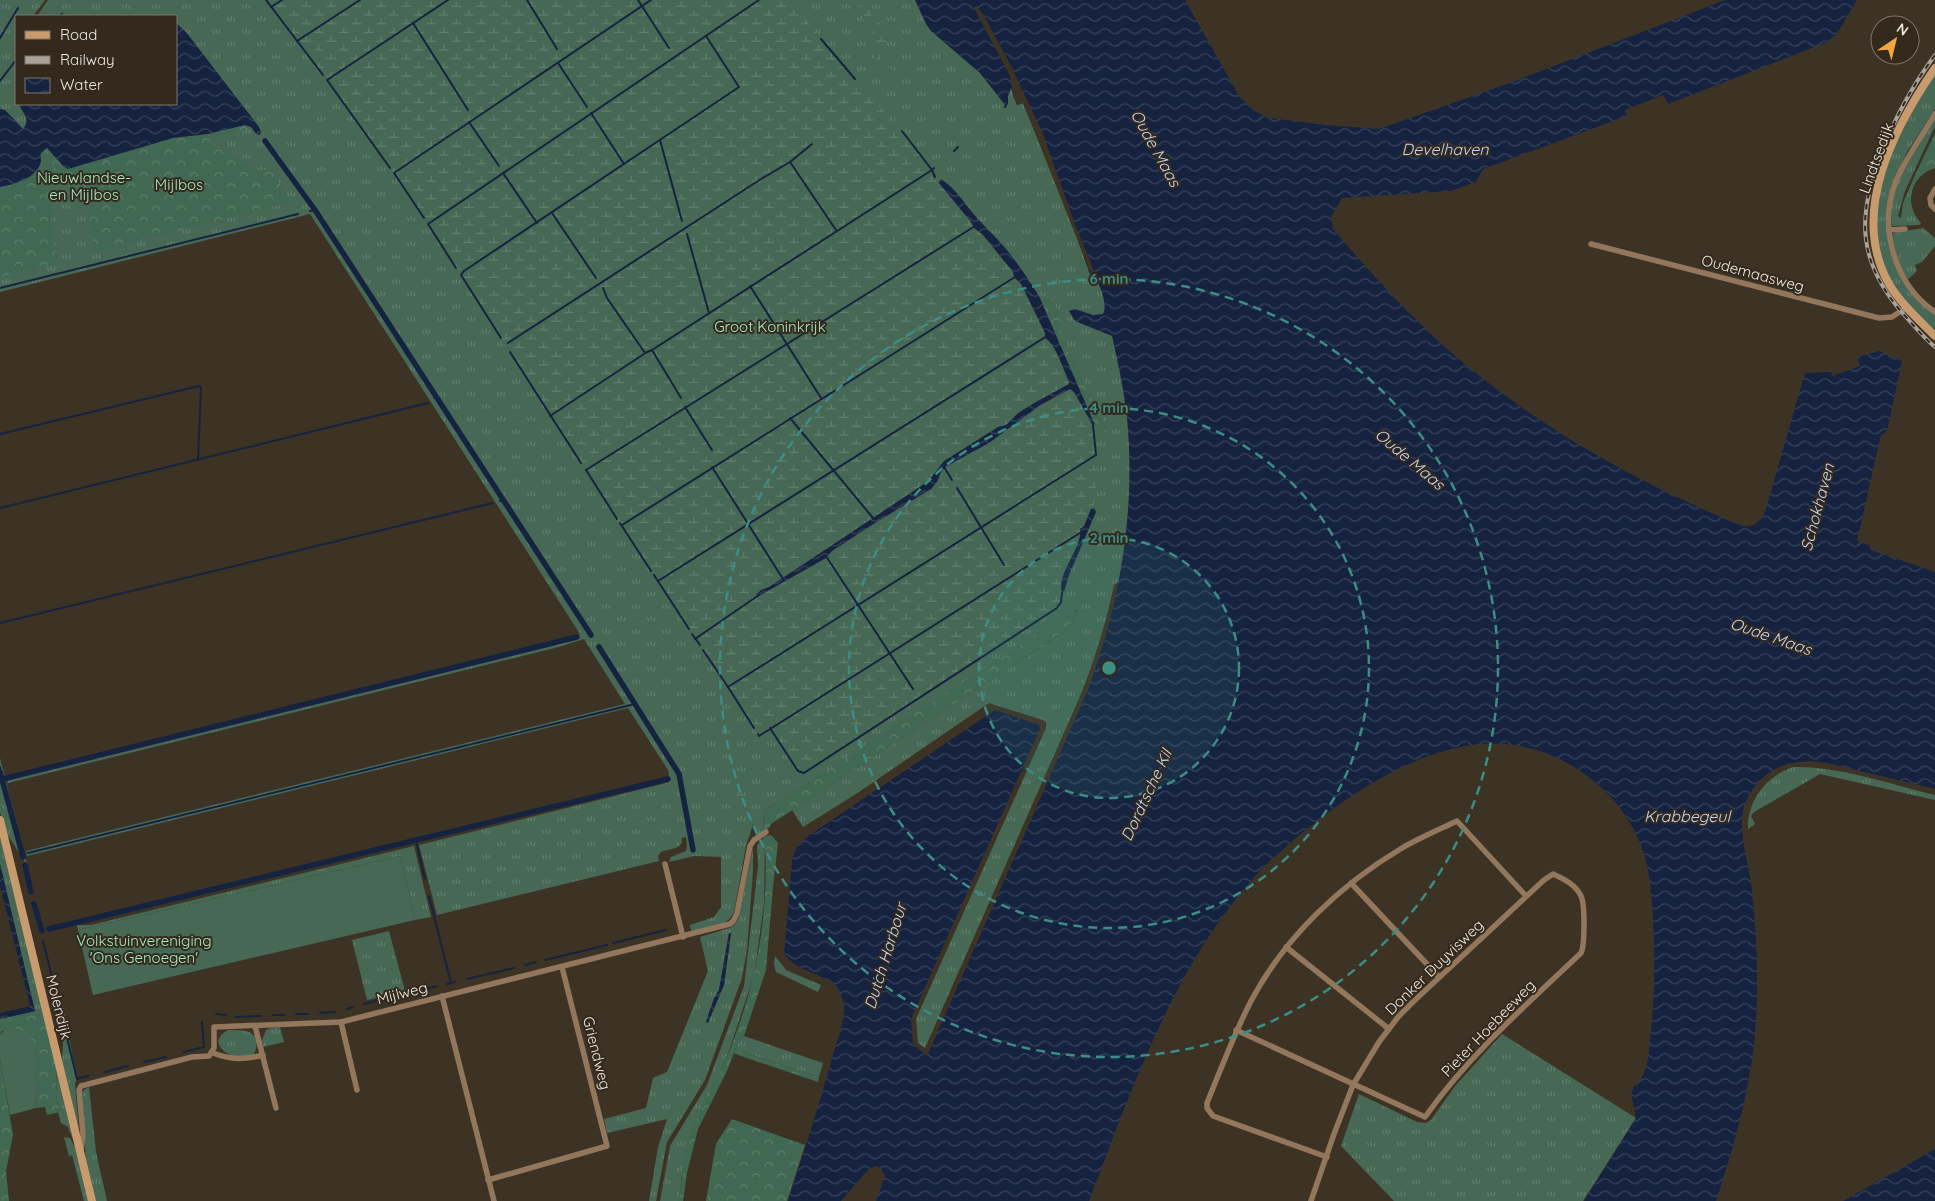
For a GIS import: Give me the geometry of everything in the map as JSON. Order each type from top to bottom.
[{"type":"street","name":"Lindtsedijk","points":[[1935,68],[1898,132],[1881,175],[1873,209],[1873,235],[1879,261],[1889,284],[1907,307],[1935,336]]},
{"type":"street","points":[[1935,114],[1904,166],[1896,183],[1889,210],[1891,248],[1897,265],[1903,277],[1917,295],[1935,312]]},
{"type":"street","points":[[1935,190],[1930,198],[1935,209]]},
{"type":"street","points":[[1889,230],[1905,228]]},
{"type":"street","name":"Oudemaasweg","points":[[1591,244],[1879,318],[1892,316],[1907,307]]},
{"type":"street","name":"Molendijk","points":[[0,820],[92,1201]]},
{"type":"street","points":[[1327,1157],[1218,1118],[1209,1113],[1207,1108],[1207,1103],[1236,1030],[1260,986],[1286,948],[1311,919],[1351,883],[1403,848],[1457,821],[1526,896]]},
{"type":"street","points":[[442,996],[725,926],[734,920],[750,846],[754,840],[766,832]]},
{"type":"street","points":[[666,864],[683,937]]},
{"type":"street","name":"Donker Duyvisweg","points":[[1311,1201],[1353,1085],[1369,1056],[1389,1029],[1439,977],[1544,880],[1553,874],[1566,880],[1574,887]]},
{"type":"street","points":[[1351,883],[1439,977]]},
{"type":"street","name":"Pieter Hoebeeweg","points":[[1353,1085],[1425,1117],[1485,1044],[1581,952],[1584,945],[1582,900],[1574,887]]},
{"type":"street","points":[[1286,948],[1389,1029]]},
{"type":"street","name":"Griendweg","points":[[488,1180],[607,1146],[562,967]]},
{"type":"street","name":"Mijlweg","points":[[213,1053],[214,1027],[340,1022],[442,996],[494,1201]]},
{"type":"street","points":[[340,1022],[357,1090]]},
{"type":"street","points":[[255,1026],[276,1108]]},
{"type":"street","points":[[1236,1030],[1353,1085]]},
{"type":"street","points":[[81,1154],[84,1139],[79,1090],[82,1086],[195,1056],[209,1056],[213,1053],[238,1060],[263,1055]]},
{"type":"green space","name":"Groot Koninkrijk","points":[[0,0],[45,0],[34,15],[15,15],[15,105],[178,105],[178,15],[38,15],[48,0],[981,0],[1117,326],[1135,453],[1121,580],[1114,585],[1104,627],[1091,667],[1081,694],[925,1048],[918,1043],[916,1019],[1046,728],[1046,722],[989,703],[856,794],[803,827],[792,810],[1064,632],[1074,621],[1077,610],[763,812],[764,831],[756,836],[753,824],[746,846],[734,912],[726,921],[709,928],[691,931],[690,925],[714,917],[721,907],[721,857],[694,856],[669,862],[671,857],[686,851],[686,837],[682,838],[682,842],[678,847],[661,852],[658,856],[659,861],[437,915],[419,845],[670,782],[668,770],[628,708],[27,856],[26,851],[625,704],[584,639],[555,648],[8,783],[6,776],[580,634],[310,214],[0,292]]},
{"type":"green space","name":"Groot Koninkrijk","points":[[266,0],[791,0],[837,60],[902,131],[932,170],[938,182],[1013,272],[1014,277],[1021,284],[1069,383],[1018,413],[1006,425],[998,427],[944,461],[926,483],[817,557],[757,593],[779,585],[818,561],[823,560],[832,551],[931,489],[943,469],[951,463],[990,443],[1039,407],[1071,389],[1087,413],[1092,428],[1095,445],[1096,478],[1093,508],[1080,529],[1081,535],[1067,566],[1060,606],[804,773],[799,772],[770,729],[759,736],[546,410],[424,218],[355,118]]},
{"type":"green space","points":[[863,2],[869,7],[871,15],[890,34],[890,38],[877,56],[895,72],[896,79],[883,69],[875,58],[874,51],[877,38],[858,11],[859,5]]},
{"type":"green space","points":[[1935,73],[1935,109],[1907,152],[1894,182],[1888,243],[1899,274],[1935,313],[1935,329],[1913,309],[1896,289],[1882,262],[1877,234],[1877,206],[1894,150]]},
{"type":"green space","points":[[1935,117],[1935,126],[1905,191],[1898,216],[1901,218],[1903,203],[1915,175],[1935,165],[1935,168],[1919,177],[1912,192],[1912,208],[1921,223],[1919,225],[1892,226],[1891,203],[1899,179]]},
{"type":"green space","name":"Mijlbos","points":[[247,125],[252,129],[223,134],[211,139],[211,144],[254,168],[260,170],[270,169],[289,197],[289,203],[95,252],[88,208],[80,178],[78,175],[65,175],[56,170],[43,150],[49,149],[63,166],[173,138],[208,134]]},
{"type":"green space","points":[[1935,133],[1935,165],[1915,175]]},
{"type":"green space","points":[[41,152],[62,181],[44,188],[52,208],[51,229],[58,263],[0,277],[0,187],[17,182],[33,173],[41,162]]},
{"type":"green space","points":[[1923,228],[1935,238],[1935,246],[1922,262],[1915,265],[1917,271],[1907,280],[1901,270],[1891,236],[1894,233]]},
{"type":"green space","points":[[1052,297],[1062,322],[1059,332],[1104,422],[1106,433],[1101,432],[1095,424],[1041,302]]},
{"type":"green space","points":[[1072,611],[1077,612],[1074,621],[1064,632],[771,824],[764,831],[763,812]]},
{"type":"green space","points":[[0,758],[27,865],[5,831],[0,812]]},
{"type":"green space","points":[[1793,767],[1829,769],[1864,776],[1935,795],[1935,800],[1820,774],[1754,812],[1751,816],[1755,824],[1748,829],[1751,809],[1760,791],[1774,777]]},
{"type":"green space","points":[[0,835],[44,1009],[35,1011],[0,864]]},
{"type":"green space","points":[[771,835],[778,843],[766,970],[744,1036],[741,1035],[727,1071],[698,1129],[687,1173],[683,1201],[679,1201],[683,1165],[689,1139],[732,1044],[748,995],[759,945],[765,894],[765,843],[757,845],[765,836]]},
{"type":"green space","points":[[765,842],[764,904],[754,975],[719,1077],[692,1130],[682,1173],[679,1201],[660,1201],[670,1146],[707,1085],[744,986],[758,866],[757,845]]},
{"type":"green space","points":[[414,846],[431,917],[415,920],[400,856],[78,930],[77,925],[91,925]]},
{"type":"green space","points":[[753,847],[747,950],[742,978],[705,1080],[667,1142],[656,1201],[649,1201],[658,1147],[667,1119],[607,1133],[604,1119],[646,1108],[653,1078],[667,1072],[708,971],[700,937],[732,927],[738,920]],"holes":[[[729,933],[731,933],[724,985],[707,1023],[709,1012],[719,990]]]},
{"type":"green space","name":"Volkstuinvereniging 'Ons Genoegen'","points":[[400,856],[415,920],[93,995],[78,930]]},
{"type":"green space","points":[[389,931],[405,991],[367,1000],[352,940]]},
{"type":"green space","points":[[775,956],[786,970],[821,985],[818,992],[776,972]]},
{"type":"green space","points":[[63,1006],[77,1079],[75,1083],[79,1133],[62,1062],[63,1044],[59,1010]]},
{"type":"green space","points":[[44,1009],[57,1068],[56,1095],[60,1112],[47,1115],[45,1107],[36,1108],[35,1057],[31,1039],[2,1031],[0,1035],[0,1019]]},
{"type":"green space","points":[[280,1027],[284,1042],[263,1047],[262,1040],[266,1030]]},
{"type":"green space","points":[[14,1028],[26,1032],[34,1047],[36,1057],[36,1108],[10,1115],[0,1059],[0,1035],[5,1030]]},
{"type":"green space","points":[[228,1030],[240,1030],[251,1033],[256,1040],[254,1054],[238,1057],[227,1054],[218,1041],[221,1035]]},
{"type":"green space","points":[[1502,1034],[1636,1118],[1583,1201],[1394,1201],[1341,1146],[1359,1094],[1417,1122],[1426,1123],[1431,1120],[1455,1086]]},
{"type":"green space","points":[[741,1035],[823,1063],[819,1077],[740,1051],[738,1055],[734,1053]]},
{"type":"green space","points":[[740,1051],[819,1077],[818,1082],[738,1055]]},
{"type":"green space","points":[[0,1059],[13,1135],[6,1171],[9,1201],[0,1201]]},
{"type":"green space","points":[[57,1068],[73,1140],[68,1127],[61,1123],[58,1112],[60,1112],[56,1095]]},
{"type":"green space","points":[[89,1087],[96,1152],[107,1201],[96,1201],[86,1163],[81,1092]]},
{"type":"green space","points":[[732,1119],[805,1145],[787,1201],[706,1201],[716,1144]]},
{"type":"green space","points":[[64,1137],[70,1138],[79,1155],[90,1201],[84,1201],[72,1155],[69,1156]]},
{"type":"water","points":[[915,0],[1185,0],[1239,96],[1253,110],[1269,118],[1379,129],[1515,81],[1725,0],[1857,0],[1836,35],[1825,43],[1668,104],[1663,95],[1625,110],[1627,116],[1483,169],[1476,182],[1451,191],[1342,198],[1331,217],[1333,229],[1401,304],[1445,347],[1499,391],[1556,430],[1615,466],[1677,497],[1743,526],[1754,525],[1765,512],[1805,373],[1831,372],[1832,376],[1860,366],[1857,357],[1879,351],[1902,361],[1887,431],[1881,435],[1857,541],[1869,545],[1871,550],[1935,572],[1935,789],[1827,763],[1803,761],[1781,766],[1771,772],[1754,788],[1747,799],[1743,809],[1742,832],[1751,881],[1756,932],[1756,1024],[1744,1101],[1732,1151],[1716,1201],[1584,1201],[1636,1118],[1631,1094],[1634,1085],[1637,1086],[1644,1074],[1648,1060],[1653,1003],[1654,954],[1652,901],[1646,861],[1637,836],[1623,812],[1585,774],[1561,760],[1536,750],[1509,744],[1482,744],[1455,748],[1429,756],[1378,780],[1330,811],[1260,871],[1230,907],[1180,985],[1140,1070],[1089,1201],[876,1201],[885,1176],[877,1166],[869,1169],[841,1201],[788,1201],[822,1094],[844,1012],[841,995],[833,983],[797,965],[784,954],[792,859],[797,846],[811,834],[995,710],[1039,725],[1040,729],[911,1019],[913,1044],[927,1056],[1087,692],[1099,659],[1117,592],[1127,523],[1129,453],[1127,418],[1123,387],[1112,336],[1075,321],[1069,311],[1075,309],[1093,315],[1103,314],[1105,305],[1101,289],[1093,275],[1092,277],[1089,272],[1070,217],[1023,103],[1017,105],[1011,88],[1005,105],[980,73],[931,31]]},
{"type":"water","points":[[178,25],[186,32],[261,131],[260,135],[256,134],[251,127],[245,125],[208,134],[173,138],[68,169],[47,148],[41,153],[41,161],[35,172],[24,180],[0,187],[0,109],[5,110],[23,129],[26,122],[24,113],[19,105],[178,105]]},
{"type":"water","points":[[941,179],[956,192],[1004,247],[1039,296],[1095,425],[1092,424],[1074,392],[1070,389],[1039,406],[989,443],[947,466],[931,489],[832,551],[826,558],[757,597],[756,595],[761,590],[769,587],[921,486],[930,479],[944,461],[998,427],[1006,425],[1018,413],[1034,403],[1069,384],[1059,358],[1052,345],[1045,338],[1045,333],[1021,284],[938,182]]},
{"type":"water","points":[[1094,508],[1096,512],[1062,593],[1063,577],[1078,544],[1080,529],[1084,526],[1091,509]]},
{"type":"water","points":[[0,864],[35,1011],[0,1019],[0,1013],[30,1006],[0,886]]},
{"type":"water","points":[[729,933],[731,933],[724,985],[708,1023],[706,1022],[714,998],[719,990]]},
{"type":"water","points":[[1935,1149],[1935,1201],[1843,1201]]},
{"type":"pier","points":[[977,6],[1010,64],[1043,134],[1076,227],[1091,263],[1094,272],[1092,277],[1023,103],[1017,105],[1013,96],[1010,76],[974,8]]},
{"type":"waterway","points":[[266,0],[323,75]]},
{"type":"waterway","points":[[271,7],[282,0]]},
{"type":"waterway","points":[[297,41],[360,0]]},
{"type":"waterway","points":[[390,168],[327,80],[448,0]]},
{"type":"waterway","points":[[527,0],[557,49]]},
{"type":"waterway","points":[[638,0],[669,48]]},
{"type":"waterway","points":[[424,218],[394,173],[651,0]]},
{"type":"waterway","points":[[456,268],[428,224],[759,0]]},
{"type":"waterway","points":[[0,38],[18,8]]},
{"type":"waterway","points":[[413,23],[468,110]]},
{"type":"waterway","points":[[501,338],[461,275],[464,271],[739,87],[706,36]]},
{"type":"waterway","points":[[821,39],[855,79]]},
{"type":"waterway","points":[[0,81],[15,61]]},
{"type":"waterway","points":[[558,63],[587,107]]},
{"type":"waterway","points":[[1005,107],[1007,98]]},
{"type":"waterway","points":[[591,113],[624,164]]},
{"type":"waterway","points":[[469,122],[499,166]]},
{"type":"waterway","points":[[652,350],[932,170],[902,131]]},
{"type":"waterway","points":[[660,140],[682,221]]},
{"type":"waterway","points":[[265,141],[315,210],[591,635]]},
{"type":"waterway","points":[[508,343],[790,162],[812,144]]},
{"type":"waterway","points":[[954,151],[958,147]]},
{"type":"waterway","points":[[790,162],[836,230]]},
{"type":"waterway","points":[[934,168],[932,170],[935,177]]},
{"type":"waterway","points":[[503,173],[537,223]]},
{"type":"waterway","points":[[310,211],[315,210]]},
{"type":"waterway","points":[[552,213],[596,278]]},
{"type":"waterway","points":[[0,288],[298,214]]},
{"type":"waterway","points":[[617,519],[586,470],[975,226]]},
{"type":"waterway","points":[[687,234],[709,313]]},
{"type":"waterway","points":[[622,525],[1015,277]]},
{"type":"waterway","points":[[750,286],[821,398]]},
{"type":"waterway","points":[[603,288],[607,298],[645,353],[652,350],[681,398]]},
{"type":"waterway","points":[[658,581],[1047,336]]},
{"type":"waterway","points":[[510,352],[581,463]]},
{"type":"waterway","points":[[550,416],[644,354]]},
{"type":"waterway","points":[[0,434],[199,386],[201,387],[198,460]]},
{"type":"waterway","points":[[0,508],[428,403]]},
{"type":"waterway","points":[[685,407],[712,450]]},
{"type":"waterway","points":[[790,418],[873,518]]},
{"type":"waterway","points":[[703,650],[728,687],[1096,455],[1093,425]]},
{"type":"waterway","points":[[712,467],[783,579]]},
{"type":"waterway","points":[[944,467],[952,480]]},
{"type":"waterway","points":[[957,488],[1004,565]]},
{"type":"waterway","points":[[500,501],[504,499]]},
{"type":"waterway","points":[[0,623],[493,503]]},
{"type":"waterway","points":[[620,523],[651,571]]},
{"type":"waterway","points":[[758,734],[759,736],[1083,531]]},
{"type":"waterway","points":[[826,556],[913,689]]},
{"type":"waterway","points":[[654,575],[689,629]]},
{"type":"waterway","points":[[770,728],[798,771],[804,773],[1057,608],[1061,602],[1062,593]]},
{"type":"waterway","points":[[695,639],[759,595]]},
{"type":"waterway","points":[[692,634],[700,645]]},
{"type":"waterway","points":[[3,779],[577,637]]},
{"type":"waterway","points":[[599,647],[679,774],[693,850]]},
{"type":"waterway","points":[[728,687],[754,728]]},
{"type":"waterway","points":[[28,853],[635,704]]},
{"type":"waterway","points":[[0,767],[1,772]]},
{"type":"waterway","points":[[0,772],[23,857]]},
{"type":"waterway","points":[[49,929],[668,779]]},
{"type":"waterway","points":[[416,841],[425,879]]},
{"type":"waterway","points":[[25,865],[31,892]]},
{"type":"waterway","points":[[429,896],[451,983]]},
{"type":"waterway","points":[[34,904],[42,931]]},
{"type":"waterway","points":[[613,943],[666,930]]},
{"type":"waterway","points":[[43,941],[58,1001]]},
{"type":"waterway","points":[[545,960],[607,945]]},
{"type":"waterway","points":[[525,965],[536,962]]},
{"type":"waterway","points":[[467,979],[514,968]]},
{"type":"waterway","points":[[447,984],[455,982]]},
{"type":"waterway","points":[[423,990],[437,986]]},
{"type":"waterway","points":[[391,998],[414,992]]},
{"type":"waterway","points":[[364,1004],[380,1000]]},
{"type":"waterway","points":[[347,1009],[353,1007]]},
{"type":"waterway","points":[[60,1009],[77,1079],[88,1076]]},
{"type":"waterway","points":[[320,1013],[335,1012]]},
{"type":"waterway","points":[[216,1014],[226,1015]]},
{"type":"waterway","points":[[296,1014],[308,1014]]},
{"type":"waterway","points":[[273,1015],[285,1015]]},
{"type":"waterway","points":[[235,1017],[261,1016]]},
{"type":"waterway","points":[[184,1052],[204,1047],[202,1022]]},
{"type":"waterway","points":[[144,1062],[166,1057]]},
{"type":"waterway","points":[[105,1072],[128,1066]]},
{"type":"railway","points":[[1935,55],[1905,102],[1887,139],[1874,176],[1865,219],[1866,239],[1870,258],[1878,278],[1906,317],[1935,347]]},
{"type":"water label","name":"Oude Maas","points":[[1156,148]]},
{"type":"water label","name":"Develhaven","points":[[1445,149]]},
{"type":"water label","name":"Oude Maas","points":[[1410,459]]},
{"type":"water label","name":"Schokhaven","points":[[1817,507]]},
{"type":"water label","name":"Oude Maas","points":[[1771,636]]},
{"type":"water label","name":"Dordtsche Kil","points":[[1146,795]]},
{"type":"water label","name":"Krabbegeul","points":[[1687,816]]},
{"type":"water label","name":"Dutch Harbour","points":[[885,956]]},
{"type":"park label","name":"Nieuwlandse- en Mijlbos","points":[[84,186]]}]
